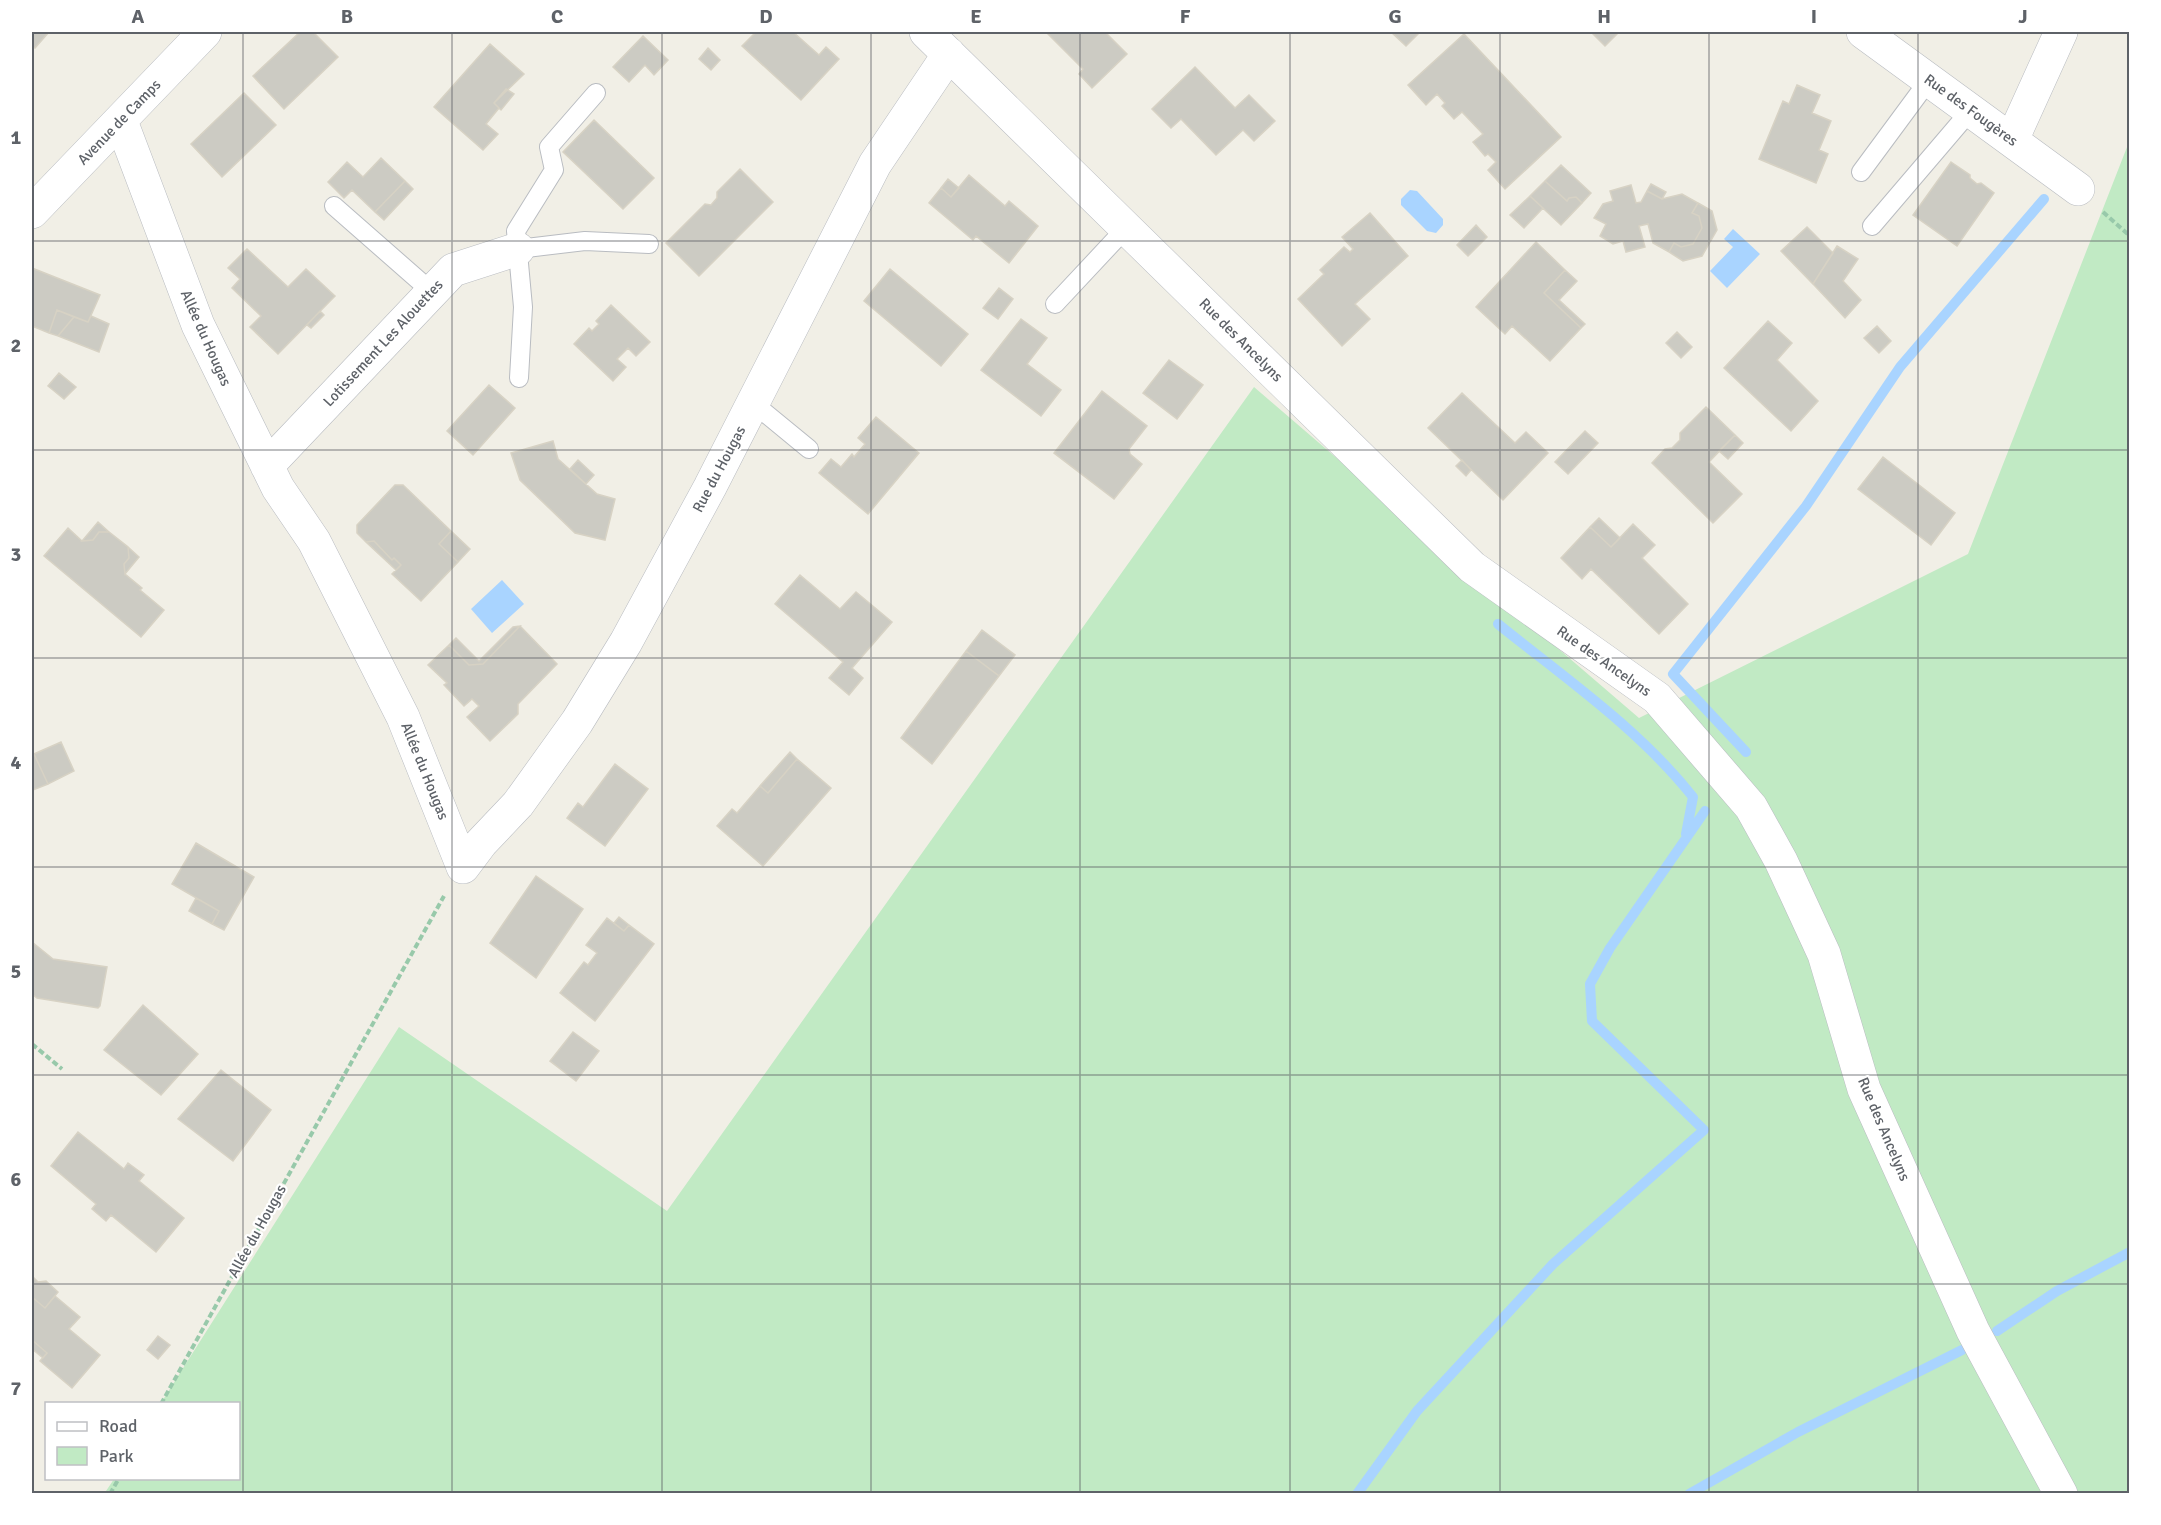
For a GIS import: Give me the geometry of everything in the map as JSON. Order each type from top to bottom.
[{"type":"street","name":"Rue des Fougères","points":[[1863,32],[2078,189]]},
{"type":"street","points":[[2012,140],[2061,32]]},
{"type":"street","name":"Avenue de Camps","points":[[32,212],[121,121],[193,36]]},
{"type":"street","name":"Rue des Ancelyns","points":[[938,43],[1472,567],[1657,698],[1750,807],[1781,861],[1824,954],[1864,1089],[1972,1331],[2061,1494]]},
{"type":"street","name":"Rue du Hougas","points":[[463,867],[481,843],[518,804],[577,722],[637,621],[711,487],[938,43]]},
{"type":"street","name":"Allée du Hougas","points":[[121,121],[198,325],[278,488],[314,541],[403,717],[463,867]]},
{"type":"street","name":"Lotissement Les Alouettes","points":[[267,466],[453,270],[518,249]]},
{"type":"lane","points":[[1862,172],[1929,80]]},
{"type":"lane","points":[[519,378],[524,307],[516,231],[554,170],[549,147],[596,93]]},
{"type":"lane","points":[[1872,226],[1971,110]]},
{"type":"lane","points":[[334,206],[432,292]]},
{"type":"lane","points":[[1055,304],[1127,227]]},
{"type":"lane","points":[[518,249],[585,241],[649,244]]},
{"type":"lane","points":[[753,403],[808,449]]},
{"type":"path","name":"Allée du Hougas","points":[[162,1402],[445,893],[463,867]]},
{"type":"path","points":[[32,1044],[62,1070]]},
{"type":"path","points":[[110,1494],[118,1480]]},
{"type":"green space","points":[[2129,142],[2129,1493],[104,1494],[113,1480],[240,1480],[240,1402],[162,1402],[399,1027],[667,1211],[1254,387],[1639,718],[1968,554]]},
{"type":"water","points":[[1410,190],[1417,191],[1443,219],[1443,225],[1436,233],[1427,231],[1401,205],[1401,199]]},
{"type":"water","points":[[1733,229],[1760,254],[1727,288],[1710,271],[1733,247],[1724,239]]},
{"type":"water","points":[[502,580],[524,604],[492,633],[471,609]]},
{"type":"building","points":[[32,32],[49,32],[35,48],[32,46]]},
{"type":"building","points":[[300,32],[313,32],[338,57],[284,109],[253,76]]},
{"type":"building","points":[[756,32],[793,32],[819,55],[826,47],[839,59],[801,100],[742,46]]},
{"type":"building","points":[[1046,32],[1105,32],[1127,54],[1092,88],[1079,74],[1083,69]]},
{"type":"building","points":[[1391,32],[1420,32],[1406,46]]},
{"type":"building","points":[[1619,32],[1605,46],[1592,33]]},
{"type":"building","points":[[1464,34],[1561,137],[1505,189],[1488,170],[1496,162],[1488,154],[1485,156],[1473,142],[1483,134],[1462,112],[1454,119],[1442,106],[1445,103],[1437,94],[1426,105],[1408,85]]},
{"type":"building","points":[[643,36],[668,60],[654,75],[645,65],[629,82],[613,67]]},
{"type":"building","points":[[490,44],[524,74],[494,103],[499,108],[486,124],[498,134],[483,150],[434,107]]},
{"type":"building","points":[[708,48],[720,60],[711,70],[699,59]]},
{"type":"building","points":[[1195,67],[1235,108],[1249,95],[1275,121],[1254,141],[1243,130],[1216,155],[1181,119],[1171,128],[1152,109]]},
{"type":"building","points":[[1797,85],[1820,95],[1812,113],[1831,121],[1819,150],[1828,154],[1816,183],[1759,159],[1783,101],[1789,104]]},
{"type":"building","points":[[506,89],[514,94],[501,110],[494,103]]},
{"type":"building","points":[[244,93],[276,125],[222,177],[191,144]]},
{"type":"building","points":[[594,120],[654,178],[623,209],[563,152]]},
{"type":"building","points":[[381,158],[405,181],[375,212],[352,190],[344,198],[328,182],[347,162],[363,177]]},
{"type":"building","points":[[1951,162],[1970,175],[1970,178],[1977,184],[1981,183],[1994,193],[1957,246],[1913,215]]},
{"type":"building","points":[[1561,165],[1591,193],[1582,203],[1576,197],[1569,198],[1567,201],[1545,181]]},
{"type":"building","points":[[740,169],[773,202],[699,276],[666,243],[705,204],[711,205],[717,198],[717,192]]},
{"type":"building","points":[[969,175],[1005,206],[1009,201],[1038,226],[1009,263],[976,236],[973,240],[929,203],[941,188],[951,197]]},
{"type":"building","points":[[948,179],[959,188],[951,197],[941,188]]},
{"type":"building","points":[[405,181],[413,189],[384,220],[375,212]]},
{"type":"building","points":[[1545,181],[1567,201],[1569,198],[1576,197],[1582,203],[1561,225],[1530,196]]},
{"type":"building","points":[[1651,184],[1666,192],[1662,199],[1647,191]]},
{"type":"building","points":[[1631,185],[1636,203],[1641,202],[1647,191],[1662,199],[1682,194],[1698,203],[1692,213],[1699,216],[1702,228],[1693,244],[1681,247],[1674,243],[1669,252],[1653,243],[1648,224],[1639,226],[1645,247],[1626,252],[1623,241],[1613,244],[1600,236],[1606,224],[1594,218],[1603,204],[1613,201],[1610,191]]},
{"type":"building","points":[[1530,196],[1543,208],[1524,228],[1510,215]]},
{"type":"building","points":[[1698,203],[1712,211],[1717,230],[1702,256],[1683,261],[1669,252],[1674,243],[1681,247],[1693,244],[1702,228],[1699,216],[1692,213]]},
{"type":"building","points":[[1370,213],[1408,256],[1355,304],[1370,319],[1342,346],[1298,299],[1324,274],[1320,270],[1344,247],[1350,252],[1353,249],[1342,237]]},
{"type":"building","points":[[1476,225],[1487,237],[1468,256],[1457,245]]},
{"type":"building","points":[[1807,227],[1833,253],[1813,284],[1781,251]]},
{"type":"building","points":[[1536,242],[1565,270],[1544,293],[1581,328],[1550,361],[1512,326],[1505,334],[1476,307]]},
{"type":"building","points":[[1837,246],[1858,259],[1843,281],[1861,300],[1845,318],[1813,284]]},
{"type":"building","points":[[247,249],[288,287],[306,269],[335,296],[278,354],[250,327],[261,316],[232,288],[240,279],[228,268]]},
{"type":"building","points":[[32,268],[100,295],[88,322],[57,310],[49,333],[32,326]]},
{"type":"building","points":[[890,269],[968,334],[941,366],[864,301]]},
{"type":"building","points":[[1565,270],[1577,281],[1559,300],[1585,324],[1581,328],[1544,293]]},
{"type":"building","points":[[999,288],[1013,299],[998,319],[983,308]]},
{"type":"building","points":[[611,305],[650,342],[636,356],[628,348],[617,359],[626,367],[613,381],[574,344],[589,328],[592,331],[599,324],[596,321]]},
{"type":"building","points":[[57,310],[74,317],[58,336],[49,333]]},
{"type":"building","points":[[320,311],[324,315],[311,328],[307,325]]},
{"type":"building","points":[[91,316],[109,324],[99,352],[58,336],[74,317],[88,322]]},
{"type":"building","points":[[1021,319],[1047,338],[1027,364],[1061,390],[1041,416],[981,370]]},
{"type":"building","points":[[1768,321],[1792,343],[1777,360],[1818,401],[1791,431],[1724,368]]},
{"type":"building","points":[[1877,326],[1891,341],[1879,353],[1864,338]]},
{"type":"building","points":[[1677,332],[1692,347],[1681,358],[1666,343]]},
{"type":"building","points":[[1169,360],[1203,385],[1177,419],[1143,393]]},
{"type":"building","points":[[59,373],[76,387],[64,399],[48,386]]},
{"type":"building","points":[[489,385],[515,408],[473,455],[447,431]]},
{"type":"building","points":[[1102,391],[1147,426],[1129,449],[1130,454],[1142,464],[1114,499],[1054,453]]},
{"type":"building","points":[[1462,393],[1515,443],[1526,432],[1548,453],[1503,500],[1428,428]]},
{"type":"building","points":[[1706,407],[1735,435],[1709,462],[1742,494],[1713,523],[1652,463],[1665,449],[1672,448],[1680,440],[1680,433]]},
{"type":"building","points":[[876,417],[919,453],[868,514],[819,473],[831,459],[841,467],[852,454],[854,457],[865,444],[858,438]]},
{"type":"building","points":[[1585,431],[1598,443],[1568,474],[1555,462]]},
{"type":"building","points":[[1735,435],[1743,443],[1728,459],[1719,451]]},
{"type":"building","points":[[553,441],[558,459],[597,494],[615,499],[605,540],[575,533],[520,480],[511,453]]},
{"type":"building","points":[[1883,457],[1955,513],[1931,545],[1858,489]]},
{"type":"building","points":[[578,460],[594,475],[586,484],[570,469]]},
{"type":"building","points":[[1462,460],[1471,470],[1466,476],[1456,466]]},
{"type":"building","points":[[395,485],[403,485],[451,531],[439,544],[458,562],[421,601],[392,574],[401,565],[394,558],[392,560],[374,541],[366,542],[357,533],[357,525]]},
{"type":"building","points":[[1599,518],[1620,538],[1611,547],[1590,527]]},
{"type":"building","points":[[98,522],[109,532],[99,532],[93,540],[82,541]]},
{"type":"building","points":[[1633,524],[1655,545],[1642,558],[1688,604],[1659,634],[1591,569],[1582,579],[1561,558],[1590,527],[1611,547]]},
{"type":"building","points":[[68,528],[82,541],[93,540],[99,532],[109,532],[128,547],[129,558],[124,564],[125,574],[164,610],[141,637],[44,556]]},
{"type":"building","points":[[451,531],[470,549],[458,562],[439,544]]},
{"type":"building","points":[[374,541],[392,560],[394,558],[401,565],[396,570],[366,542]]},
{"type":"building","points":[[128,547],[139,557],[125,574],[124,564],[129,558]]},
{"type":"building","points":[[800,575],[840,609],[856,592],[892,622],[852,668],[863,678],[849,695],[829,678],[843,662],[775,604]]},
{"type":"building","points":[[520,626],[557,664],[518,704],[518,714],[490,741],[467,717],[479,706],[472,699],[464,706],[444,685],[447,683],[428,665],[449,645],[469,665],[483,664]]},
{"type":"building","points":[[520,626],[483,664],[469,665],[449,645],[456,638],[479,661],[513,627]]},
{"type":"building","points":[[982,630],[1015,655],[999,676],[966,651]]},
{"type":"building","points":[[966,651],[999,676],[932,764],[901,738]]},
{"type":"building","points":[[61,742],[74,771],[48,784],[34,754]]},
{"type":"building","points":[[790,752],[797,759],[768,793],[760,786]]},
{"type":"building","points":[[34,754],[48,784],[33,790],[32,755]]},
{"type":"building","points":[[797,759],[831,788],[763,866],[717,826],[732,809],[737,813],[760,786],[768,793]]},
{"type":"building","points":[[615,764],[648,789],[605,846],[567,818],[578,803],[583,807]]},
{"type":"building","points":[[196,843],[254,877],[224,930],[212,924],[219,911],[172,884]]},
{"type":"building","points":[[536,876],[583,909],[536,978],[490,943]]},
{"type":"building","points":[[196,898],[219,911],[212,924],[189,911]]},
{"type":"building","points":[[619,917],[629,925],[624,931],[614,923]]},
{"type":"building","points":[[607,918],[624,931],[629,925],[654,944],[595,1021],[560,993],[584,962],[588,965],[597,953],[586,945]]},
{"type":"building","points":[[32,942],[53,959],[107,967],[100,1006],[98,1008],[37,998],[32,994]]},
{"type":"building","points":[[143,1005],[198,1054],[161,1095],[104,1050]]},
{"type":"building","points":[[573,1032],[599,1051],[576,1081],[550,1061]]},
{"type":"building","points":[[221,1070],[271,1110],[233,1161],[178,1119]]},
{"type":"building","points":[[78,1132],[124,1169],[128,1163],[144,1175],[139,1181],[184,1218],[156,1252],[111,1215],[106,1221],[92,1209],[96,1204],[51,1166]]},
{"type":"building","points":[[32,1276],[38,1282],[46,1281],[58,1292],[45,1308],[32,1297]]},
{"type":"building","points":[[55,1296],[80,1317],[69,1329],[100,1355],[72,1388],[40,1361],[47,1353],[32,1340],[32,1297],[45,1308]]},
{"type":"building","points":[[158,1336],[170,1345],[158,1359],[147,1350]]},
{"type":"building","points":[[32,1340],[47,1353],[43,1358],[32,1349]]},
{"type":"waterway","points":[[1746,752],[1673,674],[1806,506],[1900,367],[2044,199]]},
{"type":"waterway","points":[[1498,624],[1600,705],[1672,772],[1693,797],[1686,834]]},
{"type":"waterway","points":[[1357,1494],[1417,1411],[1553,1264],[1704,1130],[1592,1021],[1590,984],[1610,948],[1705,811]]},
{"type":"waterway","points":[[1997,1331],[2057,1291],[2130,1252]]},
{"type":"waterway","points":[[1689,1494],[1798,1432],[1962,1350]]}]
